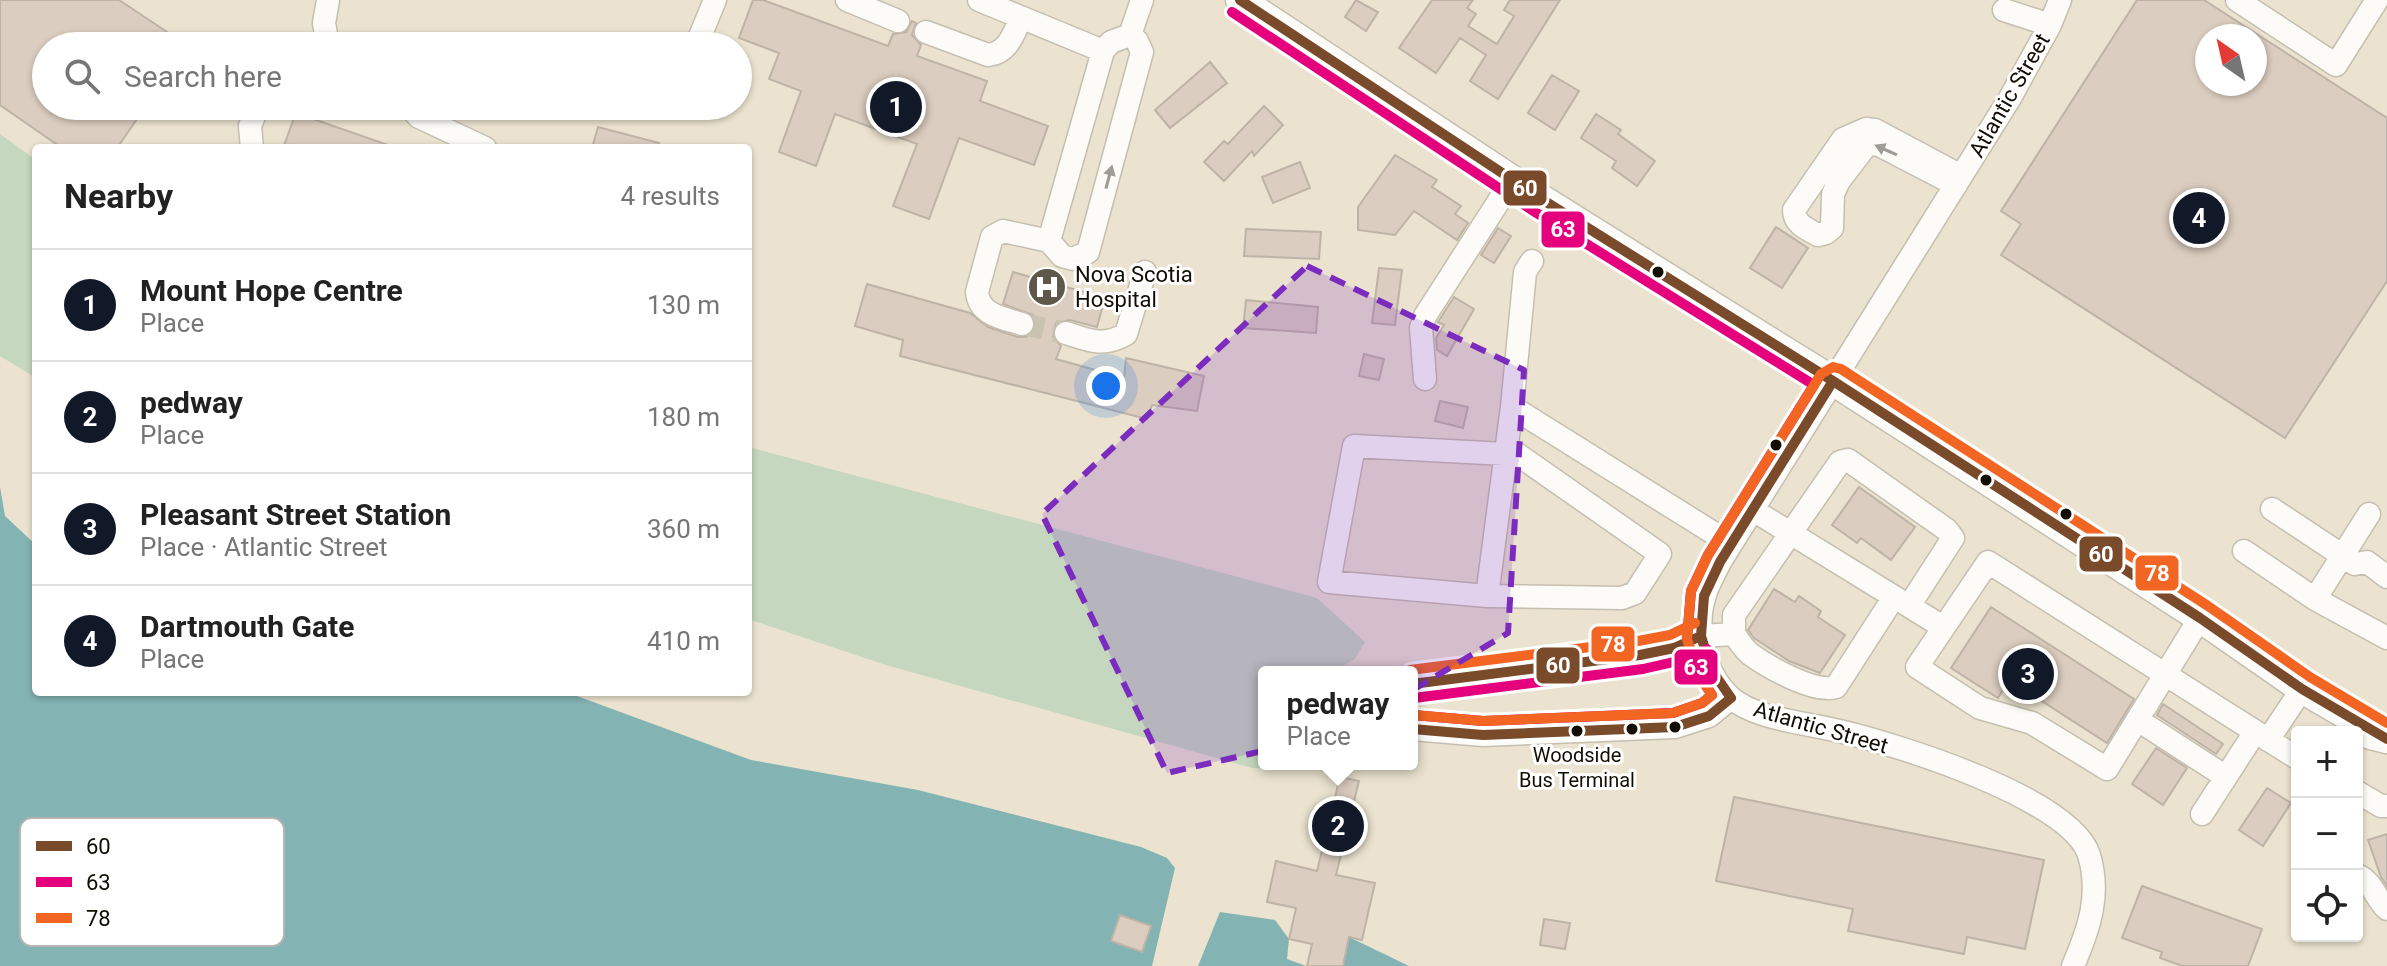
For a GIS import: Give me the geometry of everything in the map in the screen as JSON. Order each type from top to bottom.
[{"type":"main road","points":[[1240,0],[1513,179],[2200,618],[2302,689],[2382,736]]},
{"type":"street","points":[[326,32],[328,0]]},
{"type":"street","points":[[702,32],[715,0]]},
{"type":"street","points":[[847,0],[898,21]]},
{"type":"street","points":[[979,0],[1103,51]]},
{"type":"street","points":[[1130,35],[1142,0]]},
{"type":"street","name":"Atlantic Street","points":[[2060,0],[2050,25],[2010,98],[1720,562],[1704,596],[1701,636],[1711,669],[1731,698],[1755,712],[1860,736],[1958,769],[2028,799],[2055,815],[2080,837],[2089,853],[2095,888],[2090,926],[2073,966]]},
{"type":"street","points":[[2237,0],[2336,65],[2377,0]]},
{"type":"street","points":[[2004,10],[2050,25]]},
{"type":"street","points":[[926,32],[988,55],[997,54],[1006,49],[1021,18]]},
{"type":"street","points":[[1049,241],[1103,51],[1111,42],[1130,35]]},
{"type":"street","points":[[1022,324],[983,309],[978,301],[977,292],[992,237],[1003,231],[1049,241],[1062,256],[1073,259],[1088,252],[1142,52],[1130,35]]},
{"type":"street","points":[[252,120],[252,144]]},
{"type":"street","points":[[425,120],[476,144]]},
{"type":"street","points":[[1866,129],[1875,130],[1958,180],[1871,144],[1865,147],[1839,181],[1833,194],[1832,228],[1818,235],[1794,217],[1794,210],[1843,139],[1866,129]]},
{"type":"street","points":[[1425,379],[1421,328],[1425,316],[1513,179]]},
{"type":"street","points":[[1487,596],[1512,407],[1525,272],[1532,261]]},
{"type":"street","points":[[1066,333],[1099,343],[1113,341],[1126,334],[1145,272]]},
{"type":"street","points":[[1512,407],[1731,544]]},
{"type":"street","points":[[1354,446],[1506,450],[1660,554],[1635,593],[1622,598],[1487,596],[1329,582],[1354,446]]},
{"type":"street","points":[[1848,460],[1947,530],[1953,538],[1901,601],[1836,687],[1827,690],[1814,688],[1747,652],[1734,634],[1734,615],[1840,462],[1848,460]]},
{"type":"street","points":[[2272,509],[2348,560],[2357,574],[2381,591],[2387,589]]},
{"type":"street","points":[[1753,510],[1943,627]]},
{"type":"street","points":[[2315,599],[2348,560],[2369,514]]},
{"type":"street","points":[[2244,551],[2315,599],[2387,638]]},
{"type":"street","points":[[2348,560],[2367,562],[2387,577]]},
{"type":"street","points":[[2200,618],[2166,675],[2107,769],[2032,723],[1980,708],[1917,667],[1988,562],[2166,675],[2262,736],[2291,754]]},
{"type":"street","points":[[1418,683],[1640,655],[1674,648],[1701,636],[1734,634]]},
{"type":"street","points":[[2202,814],[2226,777],[2302,689]]},
{"type":"street","points":[[1418,730],[1483,735],[1675,727],[1709,716],[1731,698]]},
{"type":"street","points":[[2138,720],[2226,777]]},
{"type":"street","points":[[2363,796],[2381,806],[2387,806]]},
{"type":"street","points":[[2363,878],[2368,880],[2387,909]]},
{"type":"highlighted area","points":[[1307,266],[1524,370],[1508,633],[1341,733],[1167,773],[1042,514]]},
{"type":"green space","points":[[0,134],[32,157],[32,376],[0,356]]},
{"type":"green space","points":[[752,448],[1317,598],[1365,642],[1355,659],[1344,666],[1258,666],[1258,768],[886,665],[752,620]]},
{"type":"water","points":[[0,487],[5,516],[32,541],[32,696],[577,696],[751,760],[918,790],[1141,847],[1167,858],[1175,868],[1152,966],[0,966]]},
{"type":"water","points":[[1220,912],[1275,920],[1289,939],[1287,959],[1306,966],[1198,966]]},
{"type":"water","points":[[1349,937],[1409,966],[1343,966]]},
{"type":"building","points":[[0,0],[119,0],[167,32],[32,32],[32,120],[136,120],[120,144],[56,144],[0,105]]},
{"type":"building","points":[[753,0],[763,0],[888,46],[893,34],[906,32],[912,21],[916,23],[912,35],[921,45],[917,56],[987,81],[980,101],[1048,126],[1034,165],[959,138],[929,219],[893,206],[917,144],[835,114],[816,166],[779,152],[801,91],[769,79],[779,53],[752,43],[752,32],[741,32]]},
{"type":"building","points":[[1356,0],[1378,12],[1366,31],[1345,17]]},
{"type":"building","points":[[1432,0],[1473,0],[1467,8],[1476,14],[1468,26],[1497,44],[1514,16],[1504,10],[1510,0],[1560,0],[1498,99],[1470,81],[1486,55],[1460,38],[1436,73],[1399,48]]},
{"type":"building","points":[[2137,0],[2204,0],[2241,24],[2195,24],[2195,96],[2267,96],[2267,41],[2387,118],[2387,281],[2285,438],[2001,255],[2021,224],[2001,211]]},
{"type":"building","points":[[1210,62],[1227,83],[1170,128],[1155,110]]},
{"type":"building","points":[[1552,75],[1579,91],[1555,130],[1528,113]]},
{"type":"building","points":[[1264,106],[1283,125],[1254,156],[1252,151],[1224,181],[1204,162],[1224,141],[1228,144]]},
{"type":"building","points":[[1596,114],[1621,130],[1618,134],[1655,161],[1637,186],[1612,168],[1616,161],[1581,138]]},
{"type":"building","points":[[293,120],[316,120],[385,144],[284,144]]},
{"type":"building","points":[[598,127],[659,143],[659,144],[593,144]]},
{"type":"building","points":[[1395,155],[1437,180],[1432,187],[1461,206],[1455,214],[1468,223],[1457,240],[1414,211],[1395,235],[1358,230],[1358,207]]},
{"type":"building","points":[[1300,162],[1310,188],[1273,203],[1262,177]]},
{"type":"building","points":[[1776,227],[1808,248],[1782,288],[1750,268]]},
{"type":"building","points":[[1498,228],[1511,236],[1494,263],[1481,255]]},
{"type":"building","points":[[1246,229],[1321,232],[1319,259],[1244,256]]},
{"type":"building","points":[[1379,268],[1402,270],[1395,325],[1372,323]]},
{"type":"building","points":[[1013,272],[1105,298],[1097,327],[1070,320],[1056,323],[1053,337],[1061,346],[1056,359],[1124,378],[1126,358],[1204,376],[1197,411],[1152,405],[1147,419],[900,356],[903,340],[855,326],[867,284],[970,313],[988,327],[1026,337],[1035,329],[1033,315],[1003,304]]},
{"type":"building","points":[[1454,297],[1474,309],[1447,356],[1437,350],[1436,338],[1444,325],[1438,322]]},
{"type":"building","points":[[1246,300],[1318,307],[1316,333],[1243,328]]},
{"type":"building","points":[[1364,354],[1384,359],[1379,380],[1359,376]]},
{"type":"building","points":[[1440,401],[1468,407],[1463,428],[1435,421]]},
{"type":"building","points":[[1859,487],[1915,527],[1891,560],[1861,538],[1857,543],[1832,525]]},
{"type":"building","points":[[1774,589],[1795,602],[1799,596],[1821,611],[1818,617],[1845,635],[1820,673],[1789,661],[1754,638],[1748,630]]},
{"type":"building","points":[[1991,607],[2134,699],[2107,743],[2009,680],[1998,698],[1951,668]]},
{"type":"building","points":[[2163,704],[2223,744],[2216,754],[2157,715]]},
{"type":"building","points":[[2156,748],[2187,768],[2163,805],[2132,784]]},
{"type":"building","points":[[1340,777],[1359,781],[1336,875],[1375,883],[1362,940],[1349,937],[1343,966],[1307,966],[1312,944],[1289,939],[1296,908],[1267,902],[1276,861],[1317,871]]},
{"type":"building","points":[[2267,788],[2291,803],[2263,846],[2239,830]]},
{"type":"building","points":[[1734,797],[2044,860],[2025,949],[1967,937],[1964,954],[1848,931],[1853,909],[1716,881]]},
{"type":"building","points":[[2387,834],[2387,886],[2368,840]]},
{"type":"building","points":[[2142,886],[2262,929],[2248,966],[2182,966],[2160,958],[2162,952],[2122,938]]},
{"type":"building","points":[[1120,915],[1151,926],[1142,952],[1111,941]]},
{"type":"building","points":[[1544,919],[1570,923],[1565,949],[1540,945]]},
{"type":"tunnel","points":[[1022,324],[1066,333]]},
{"type":"transit line","name":"60","points":[[1240,0],[1543,200],[1833,381],[2200,618],[2302,689],[2387,739]]},
{"type":"transit line","name":"63","points":[[1232,12],[1535,212],[1814,385],[1708,555],[1691,591],[1687,639],[1698,674],[1712,695],[1702,703],[1673,713],[1483,721],[1418,715]]},
{"type":"transit line","name":"78","points":[[1418,715],[1483,721],[1673,713],[1702,703],[1712,695],[1698,674],[1687,639],[1691,591],[1708,555],[1821,374],[1833,367],[1841,369],[2208,606],[2310,677],[2387,723]]},
{"type":"transit line","name":"60","points":[[1418,730],[1483,735],[1675,727],[1709,716],[1731,698],[1711,669],[1701,636],[1704,596],[1720,562],[1833,381]]},
{"type":"transit line","name":"78","points":[[1418,669],[1638,641],[1670,635],[1695,623]]},
{"type":"transit line","name":"60","points":[[1418,683],[1640,655],[1674,648],[1701,636]]},
{"type":"transit line","name":"63","points":[[1418,697],[1643,669],[1678,661],[1707,649]]},
{"type":"place","name":"Mount Hope Centre","points":[[896,107]]},
{"type":"place","name":"Dartmouth Gate","points":[[2199,218]]},
{"type":"place","name":"Nova Scotia Hospital","points":[[1047,287]]},
{"type":"place","name":"Pleasant Street Station","points":[[2028,674]]},
{"type":"place","name":"Woodside Bus Terminal","points":[[1577,731]]},
{"type":"place","name":"pedway","points":[[1338,826]]}]
